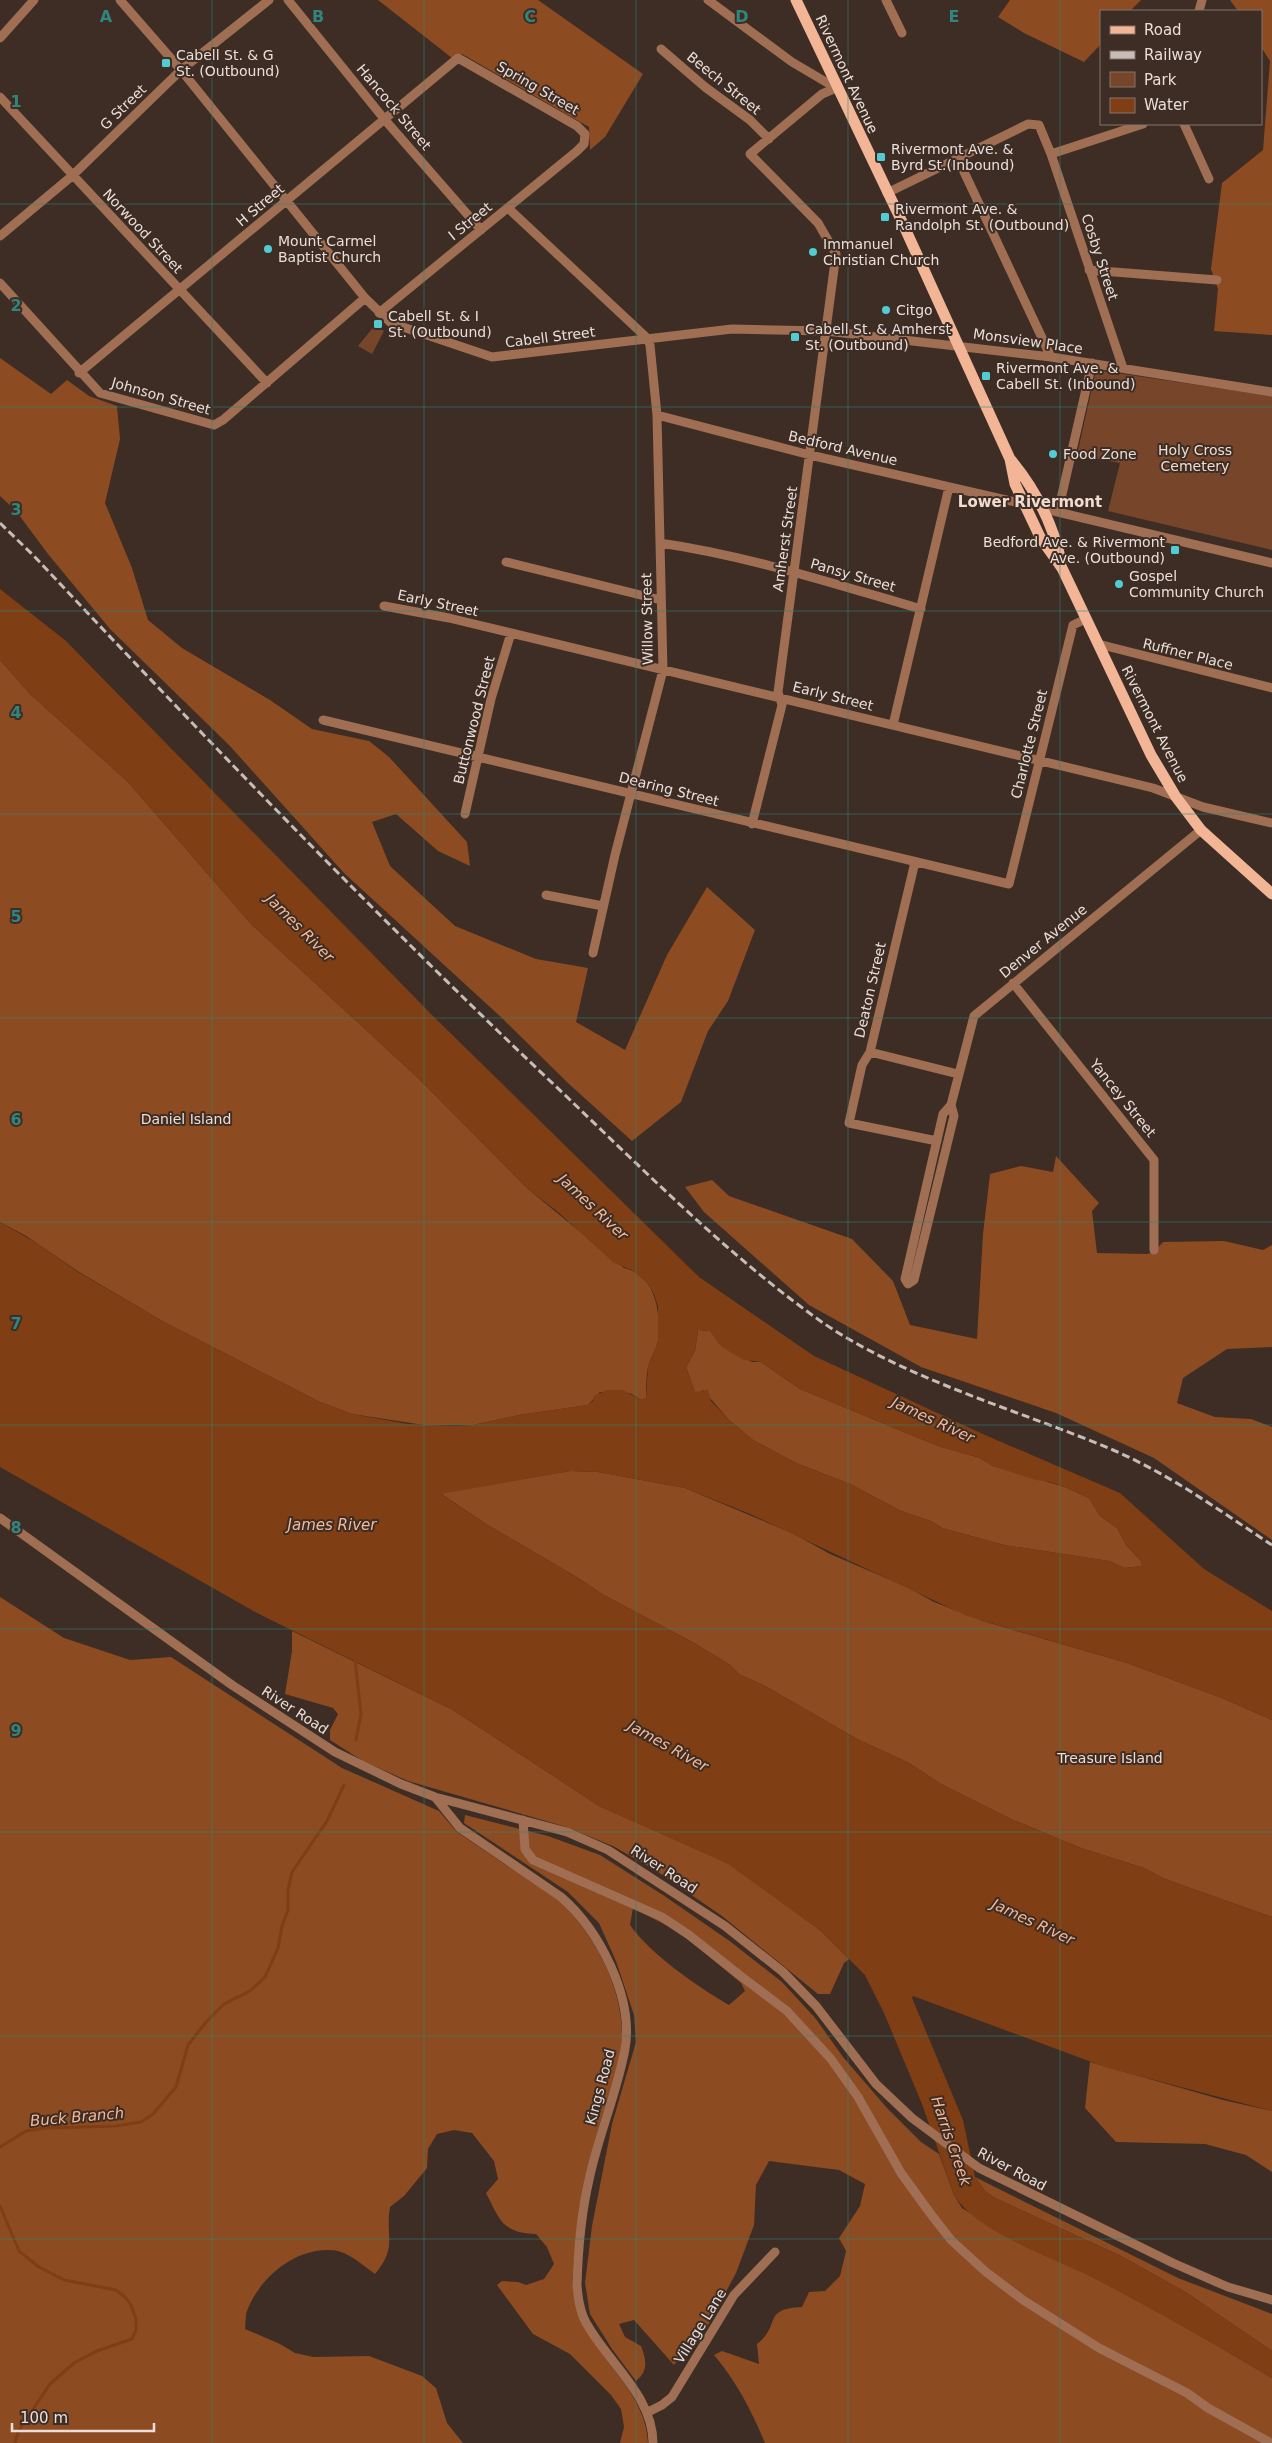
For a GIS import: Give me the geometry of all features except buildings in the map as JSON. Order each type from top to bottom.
[{"type":"main road","name":"Rivermont Avenue","points":[[797,0],[836,88],[887,193],[1010,459],[1015,484],[1024,504],[1040,537],[1061,562]]},
{"type":"main road","name":"Rivermont Avenue","points":[[1010,459],[1027,479],[1056,539],[1061,562],[1086,619],[1151,755],[1176,797],[1201,830],[1272,894]]},
{"type":"street","points":[[0,38],[34,0]]},
{"type":"street","name":"Cabell Street","points":[[120,0],[181,70],[365,298],[391,323],[492,357],[732,329],[826,332],[957,345]]},
{"type":"street","name":"G Street","points":[[0,236],[72,176],[181,70],[269,0]]},
{"type":"street","name":"Hancock Street","points":[[288,0],[384,120],[481,230]]},
{"type":"street","points":[[708,0],[792,62],[836,88]]},
{"type":"street","points":[[886,0],[902,33]]},
{"type":"street","name":"Beech Street","points":[[661,49],[705,87],[750,120],[769,139]]},
{"type":"street","name":"H Street","points":[[80,373],[458,58]]},
{"type":"street","name":"Spring Street","points":[[458,58],[577,126],[585,134],[584,144],[577,151]]},
{"type":"street","points":[[769,139],[822,94],[836,88]]},
{"type":"street","name":"Norwood Street","points":[[0,97],[266,383]]},
{"type":"street","name":"Cosby Street","points":[[958,158],[1034,123],[1042,129],[1123,368]]},
{"type":"street","points":[[1051,154],[1140,125]]},
{"type":"street","points":[[1184,125],[1209,179]]},
{"type":"street","name":"Amherst Street","points":[[752,824],[782,704],[778,692],[836,254],[818,223],[750,154],[769,139]]},
{"type":"street","name":"I Street","points":[[379,313],[577,151]]},
{"type":"street","points":[[887,193],[958,158],[1051,356]]},
{"type":"street","points":[[508,208],[647,338]]},
{"type":"street","points":[[1090,270],[1217,280]]},
{"type":"street","name":"Johnson Street","points":[[0,283],[100,393],[214,425],[223,420],[266,383]]},
{"type":"street","points":[[266,383],[365,298]]},
{"type":"street","name":"Willow Street","points":[[593,953],[630,793],[663,670],[657,415],[650,345],[647,338]]},
{"type":"street","name":"Monsview Place","points":[[957,345],[1051,356],[1272,392]]},
{"type":"street","points":[[1058,512],[1092,363]]},
{"type":"street","name":"Bedford Avenue","points":[[657,415],[810,455],[1024,504]]},
{"type":"street","points":[[893,725],[949,486]]},
{"type":"street","points":[[1041,508],[1272,563]]},
{"type":"street","name":"Pansy Street","points":[[660,543],[686,547],[794,572],[921,609]]},
{"type":"street","points":[[506,562],[661,600]]},
{"type":"street","name":"Early Street","points":[[384,606],[449,618],[1153,788],[1203,807],[1272,823]]},
{"type":"street","name":"Charlotte Street","points":[[1009,884],[1073,625],[1086,619]]},
{"type":"street","name":"Buttonwood Street","points":[[465,814],[491,700],[511,633]]},
{"type":"street","name":"Ruffner Place","points":[[1098,644],[1272,688]]},
{"type":"street","name":"Dearing Street","points":[[323,720],[1009,884]]},
{"type":"street","name":"Denver Avenue","points":[[951,1104],[954,1116],[952,1125],[914,1280],[908,1284],[904,1279],[943,1114],[951,1104],[974,1016],[1201,830]]},
{"type":"street","name":"Deaton Street","points":[[915,862],[870,1052],[862,1065],[849,1123],[937,1141]]},
{"type":"street","points":[[546,895],[603,906]]},
{"type":"street","name":"Yancey Street","points":[[1013,984],[1154,1160],[1154,1250]]},
{"type":"street","points":[[870,1052],[958,1074]]},
{"type":"street","name":"River Road","points":[[0,1518],[127,1611],[285,1721],[368,1770],[435,1797],[567,1832],[608,1850],[751,1946],[801,1989],[876,2084],[912,2118],[979,2168],[1173,2263],[1228,2287],[1272,2300]]},
{"type":"street","name":"Kings Road","points":[[435,1797],[460,1828],[561,1897],[574,1909],[594,1934],[612,1972],[625,2020],[625,2048],[588,2181],[577,2285],[579,2302],[587,2326],[648,2412],[653,2443]]},
{"type":"street","points":[[523,1820],[525,1849],[533,1860],[662,1917],[689,1934],[787,2011],[831,2059],[858,2097],[901,2174],[930,2213],[952,2240],[986,2272],[1023,2300],[1099,2348],[1188,2393],[1208,2408],[1271,2443]]},
{"type":"street","name":"Village Lane","points":[[648,2412],[672,2397],[734,2295],[775,2252]]},
{"type":"green space","points":[[378,0],[538,0],[643,74],[605,137],[590,150],[589,127],[462,54],[452,58]]},
{"type":"green space","points":[[1010,0],[1141,0],[1131,10],[1100,10],[1100,45],[1084,62],[1024,33],[998,17]]},
{"type":"green space","points":[[1230,0],[1272,0],[1272,335],[1214,331],[1218,289],[1211,269],[1222,183],[1263,150],[1270,61],[1262,49],[1262,10],[1237,10]]},
{"type":"green space","points":[[375,325],[384,331],[372,354],[358,346]]},
{"type":"green space","points":[[0,358],[51,394],[67,380],[89,396],[117,406],[120,439],[105,503],[132,568],[148,620],[182,648],[270,700],[312,729],[369,741],[389,757],[467,842],[470,866],[438,851],[396,814],[372,822],[390,866],[455,926],[536,959],[588,968],[576,1022],[625,1050],[667,955],[707,887],[755,930],[728,1001],[708,1031],[681,1102],[632,1141],[344,873],[229,745],[110,629],[48,554],[16,511],[0,496]]},
{"type":"green space","name":"Holy Cross Cemetery","points":[[1096,370],[1272,396],[1272,550],[1108,511],[1120,463],[1077,455]]},
{"type":"green space","name":"Daniel Island","points":[[0,660],[30,694],[127,781],[252,925],[417,1077],[528,1189],[624,1268],[635,1272],[643,1278],[650,1287],[654,1297],[659,1330],[656,1348],[648,1367],[646,1398],[641,1400],[630,1393],[600,1392],[588,1405],[519,1415],[473,1425],[424,1425],[352,1414],[320,1402],[164,1322],[79,1272],[26,1236],[0,1222]]},
{"type":"green space","points":[[1056,1156],[1099,1203],[1092,1211],[1097,1253],[1147,1254],[1154,1252],[1163,1242],[1224,1241],[1263,1250],[1272,1245],[1272,1347],[1227,1349],[1183,1378],[1177,1403],[1215,1417],[1251,1419],[1272,1427],[1272,1540],[1154,1458],[1056,1413],[921,1367],[809,1305],[704,1212],[685,1187],[712,1180],[729,1196],[852,1239],[893,1281],[910,1325],[977,1339],[983,1234],[990,1174],[1021,1166],[1053,1172]]},
{"type":"green space","points":[[698,1330],[710,1331],[723,1347],[752,1362],[761,1362],[800,1389],[938,1446],[980,1458],[993,1466],[1065,1487],[1089,1498],[1100,1516],[1117,1528],[1126,1545],[1141,1561],[1141,1566],[1125,1568],[1109,1561],[1004,1545],[942,1528],[931,1521],[901,1511],[850,1484],[796,1463],[753,1440],[729,1420],[703,1390],[699,1393],[695,1392],[686,1367],[695,1351]]},
{"type":"green space","name":"Treasure Island","points":[[570,1471],[598,1472],[685,1488],[794,1534],[830,1554],[907,1587],[934,1602],[983,1621],[1127,1663],[1222,1698],[1272,1720],[1272,1917],[1165,1879],[1144,1868],[1081,1848],[1011,1819],[941,1784],[909,1763],[857,1739],[767,1687],[739,1674],[730,1665],[696,1644],[602,1594],[486,1524],[440,1493]]},
{"type":"green space","points":[[0,1597],[64,1638],[130,1660],[171,1657],[342,1768],[439,1811],[457,1832],[558,1900],[583,1927],[594,1943],[611,1979],[621,2016],[622,2034],[617,2069],[599,2126],[584,2186],[573,2267],[573,2286],[577,2308],[586,2329],[636,2402],[644,2421],[648,2443],[620,2443],[624,2427],[621,2409],[611,2395],[570,2354],[533,2334],[497,2285],[502,2281],[518,2282],[526,2285],[544,2279],[554,2264],[547,2247],[536,2234],[509,2228],[499,2218],[486,2193],[498,2179],[494,2161],[472,2133],[454,2130],[437,2134],[428,2149],[427,2168],[404,2196],[390,2207],[389,2249],[382,2265],[375,2274],[354,2258],[336,2251],[316,2251],[290,2260],[269,2277],[252,2299],[246,2315],[245,2329],[280,2344],[295,2353],[313,2357],[369,2356],[422,2376],[436,2388],[447,2423],[463,2443],[0,2443]]},
{"type":"green space","points":[[292,1631],[453,1710],[599,1806],[728,1863],[821,1931],[849,1959],[844,1963],[830,1994],[818,1994],[722,1916],[655,1870],[613,1846],[563,1826],[408,1781],[363,1761],[330,1740],[330,1730],[338,1714],[333,1708],[285,1694],[292,1651]]},
{"type":"green space","points":[[465,1815],[548,1836],[600,1855],[663,1895],[731,1942],[782,1982],[816,2019],[843,2057],[887,2108],[921,2142],[939,2154],[954,2195],[962,2208],[1006,2236],[1089,2275],[1168,2317],[1272,2378],[1272,2443],[765,2443],[743,2397],[714,2355],[722,2351],[759,2364],[757,2344],[769,2330],[776,2315],[789,2308],[802,2307],[809,2292],[825,2291],[840,2276],[846,2251],[839,2238],[860,2206],[865,2184],[839,2170],[769,2161],[756,2185],[754,2225],[736,2273],[706,2329],[687,2346],[674,2365],[634,2320],[619,2324],[625,2337],[641,2346],[643,2351],[645,2369],[636,2381],[612,2349],[590,2314],[585,2283],[592,2226],[612,2124],[636,2042],[634,2015],[616,1961],[599,1923],[568,1892],[464,1823]],"holes":[[[633,1908],[681,1933],[741,1983],[745,1991],[729,2005],[689,1979],[662,1958],[639,1936],[630,1925]]]},
{"type":"green space","points":[[1090,2062],[1223,2100],[1272,2111],[1272,2172],[1246,2155],[1205,2144],[1116,2142],[1085,2108]]},
{"type":"green space","points":[[975,2177],[1178,2278],[1272,2314],[1272,2351],[1187,2293],[1121,2256],[995,2198],[985,2191]]},
{"type":"water","name":"James River","points":[[0,589],[66,641],[432,1015],[699,1277],[814,1356],[985,1435],[1120,1493],[1204,1569],[1272,1611],[1272,1720],[1222,1698],[1127,1663],[967,1616],[750,1514],[685,1488],[598,1472],[570,1471],[441,1494],[486,1524],[602,1594],[696,1644],[730,1665],[739,1674],[767,1687],[857,1739],[909,1763],[941,1784],[1011,1819],[1081,1848],[1144,1868],[1165,1879],[1272,1917],[1272,2111],[1105,2067],[913,1996],[912,1998],[963,2120],[975,2177],[985,2191],[995,2198],[1121,2256],[1187,2293],[1272,2351],[1272,2378],[1188,2329],[1103,2283],[1001,2234],[966,2209],[954,2195],[922,2104],[884,2013],[865,1975],[821,1931],[728,1864],[599,1806],[453,1710],[257,1613],[0,1467],[0,1222],[38,1244],[78,1272],[164,1322],[320,1402],[352,1414],[408,1424],[473,1425],[519,1415],[587,1405],[593,1401],[594,1396],[607,1390],[623,1390],[641,1400],[646,1398],[648,1366],[658,1342],[658,1307],[654,1294],[648,1284],[632,1270],[614,1263],[558,1212],[528,1189],[417,1077],[252,925],[127,781],[30,694],[0,660]],"holes":[[[698,1330],[710,1331],[719,1344],[730,1352],[744,1360],[761,1362],[800,1389],[938,1446],[980,1458],[993,1466],[1036,1480],[1065,1487],[1089,1498],[1100,1516],[1117,1528],[1126,1545],[1141,1561],[1141,1566],[1125,1568],[1109,1561],[1004,1545],[942,1528],[931,1521],[901,1511],[850,1484],[796,1463],[753,1440],[729,1420],[711,1401],[708,1390],[695,1392],[686,1367],[695,1351]]]},
{"type":"waterway","name":"Buck Branch","points":[[355,1660],[361,1714],[356,1740]]},
{"type":"waterway","name":"Buck Branch","points":[[0,2147],[26,2131],[45,2128],[116,2126],[141,2122],[153,2114],[176,2087],[188,2045],[206,2022],[224,2004],[250,1991],[265,1977],[278,1948],[282,1926],[288,1910],[288,1890],[292,1872],[327,1821],[344,1785]]},
{"type":"waterway","name":"Buck Branch","points":[[0,2206],[19,2251],[39,2267],[64,2280],[116,2290],[131,2305],[136,2319],[136,2330],[132,2339],[97,2351],[74,2363],[50,2384],[18,2432],[15,2443]]},
{"type":"railway","points":[[0,523],[34,556],[288,822],[482,1016],[713,1235],[783,1293],[819,1320],[887,1360],[924,1377],[1077,1435],[1134,1460],[1195,1494],[1272,1545]]},
{"type":"place","name":"Cabell St. & G St. (Outbound)","points":[[166,63]]},
{"type":"place","name":"Rivermont Ave. & Byrd St.(Inbound)","points":[[881,157]]},
{"type":"place","name":"Rivermont Ave. & Randolph St. (Outbound)","points":[[885,217]]},
{"type":"place","name":"Mount Carmel Baptist Church","points":[[268,249]]},
{"type":"place","name":"Immanuel Christian Church","points":[[813,252]]},
{"type":"place","name":"Citgo","points":[[886,310]]},
{"type":"place","name":"Cabell St. & I St. (Outbound)","points":[[378,324]]},
{"type":"place","name":"Cabell St. & Amherst St. (Outbound)","points":[[795,337]]},
{"type":"place","name":"Rivermont Ave. & Cabell St. (Inbound)","points":[[986,376]]},
{"type":"place","name":"Food Zone","points":[[1053,454]]},
{"type":"place","name":"Bedford Ave. & Rivermont Ave. (Outbound)","points":[[1175,550]]},
{"type":"place","name":"Gospel Community Church","points":[[1119,584]]},
{"type":"district","name":"Lower Rivermont","points":[[1030,502]]},
{"type":"water label","name":"Harris Creek","points":[[951,2141]]}]
